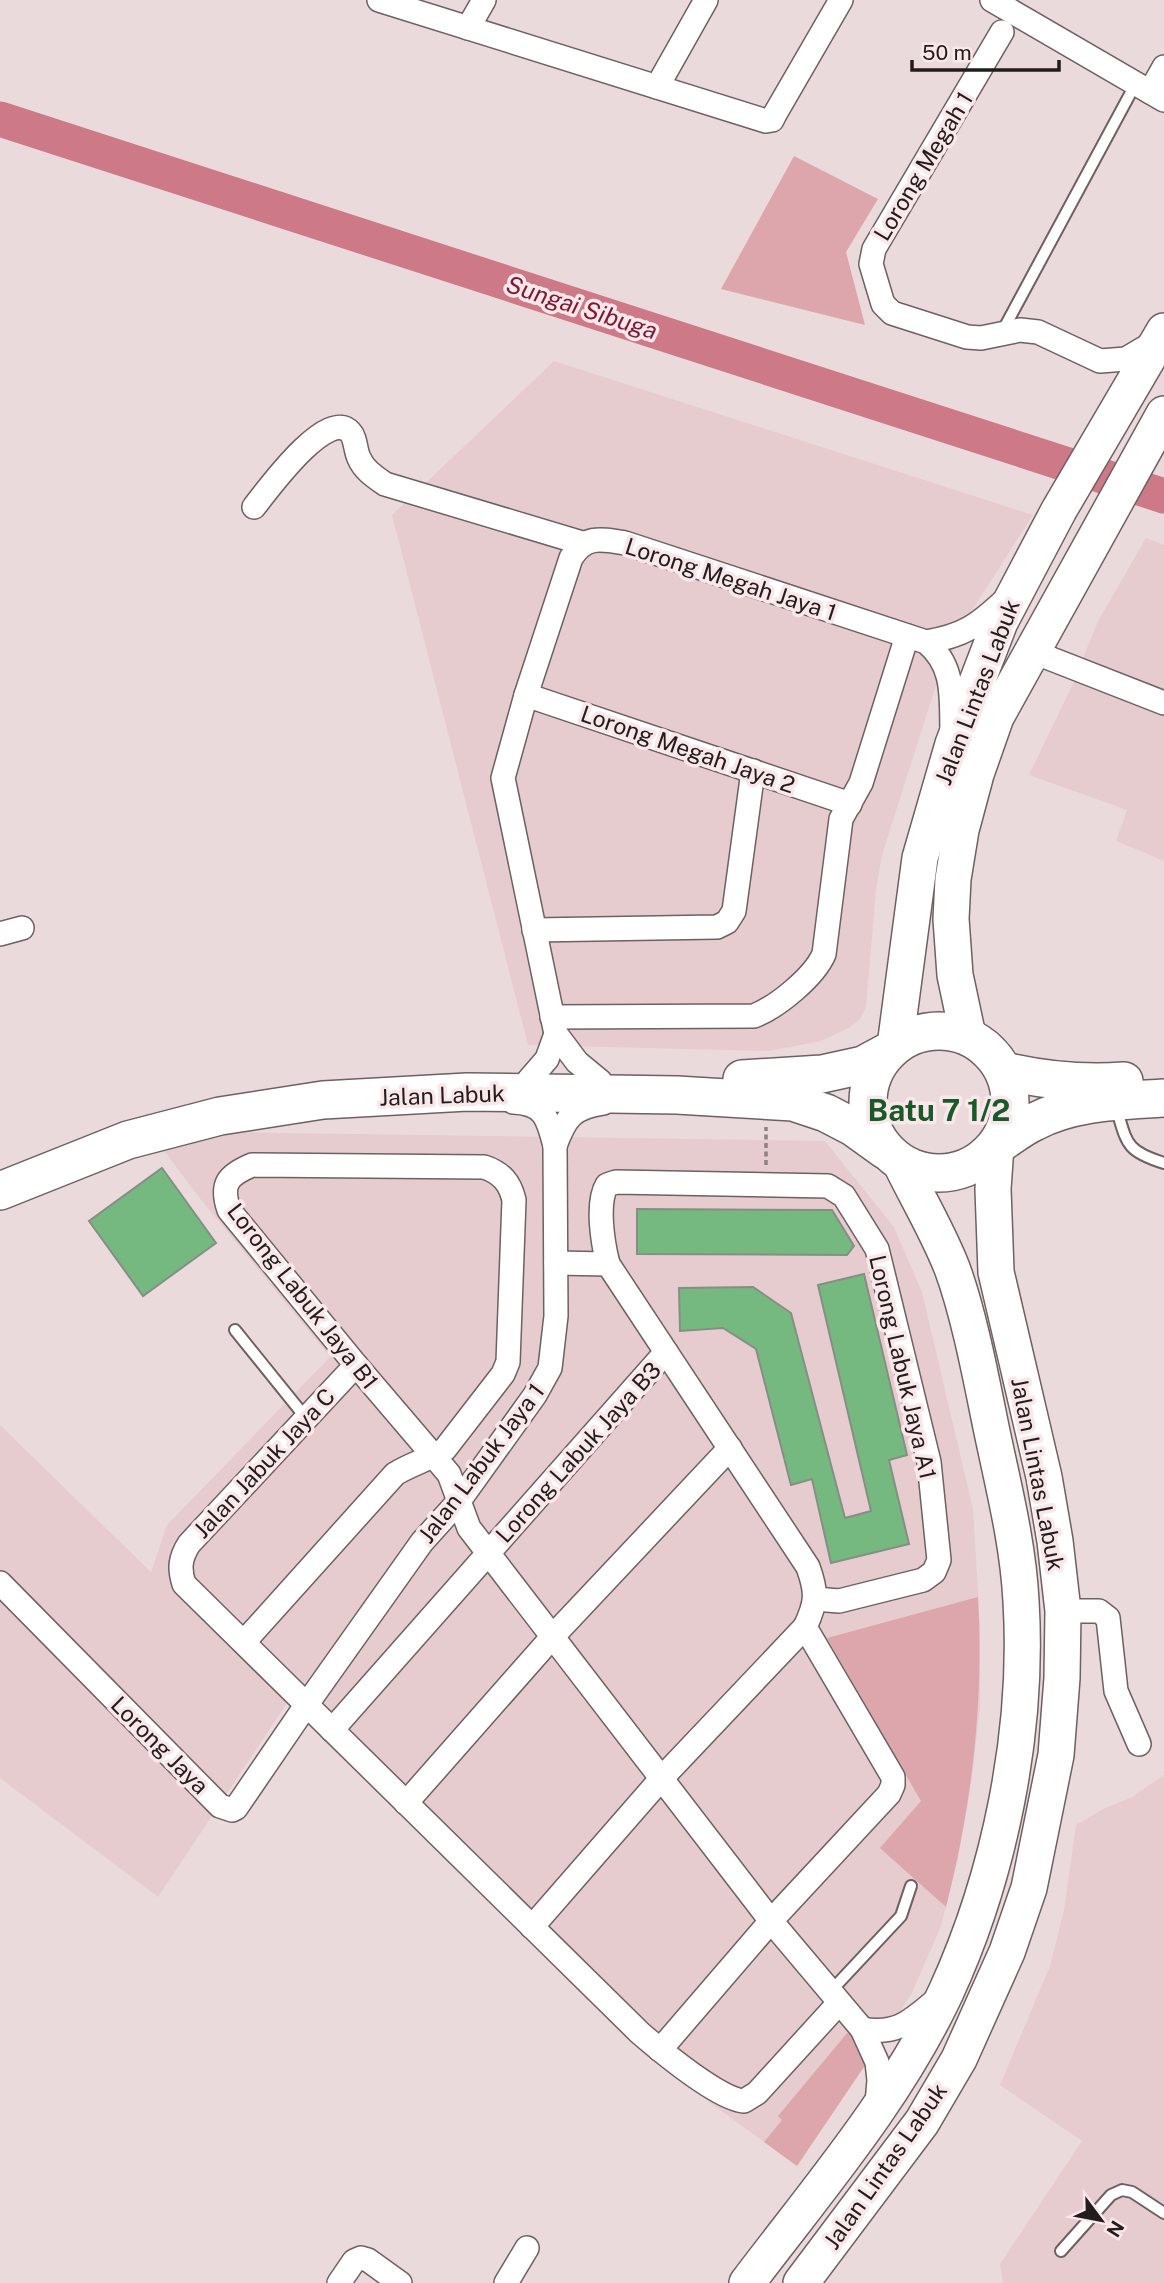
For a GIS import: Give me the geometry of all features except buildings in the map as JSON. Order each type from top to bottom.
[{"type":"highway","points":[[996,1146],[1003,1135],[1011,1096],[1004,1071],[995,1056],[968,1036],[945,1031],[923,1032],[892,1049],[876,1069],[869,1089],[868,1111],[873,1132],[893,1157],[921,1172],[942,1174],[972,1166],[996,1146],[1034,1122],[1062,1111],[1093,1104],[1114,1092],[1164,1078]]},
{"type":"highway","name":"Jalan Labuk","points":[[0,1180],[168,1116],[260,1095],[458,1082],[740,1080],[822,1074],[863,1065],[892,1049]]},
{"type":"highway","points":[[1004,1071],[1114,1092],[1164,1098]]},
{"type":"highway","name":"Jalan Labuk","points":[[0,1191],[128,1140],[220,1116],[323,1100],[467,1092],[677,1094],[793,1102],[826,1113],[853,1127],[893,1157]]},
{"type":"main road","name":"Jalan Lintas Labuk","points":[[892,1049],[920,858],[953,744],[1000,622],[1016,590],[1059,510],[1161,335]]},
{"type":"main road","name":"Jalan Lintas Labuk","points":[[968,1036],[955,975],[951,919],[953,879],[961,830],[976,774],[996,717],[1164,414]]},
{"type":"main road","name":"Jalan Lintas Labuk","points":[[801,2283],[922,2122],[958,2059],[1007,1952],[1029,1888],[1056,1755],[1062,1678],[1063,1611],[1044,1477],[996,1272],[993,1189],[996,1146]]},
{"type":"main road","name":"Jalan Lintas Labuk","points":[[747,2283],[875,2116],[919,2043],[945,1992],[969,1935],[986,1881],[1014,1766],[1021,1679],[1021,1601],[1011,1523],[987,1409],[953,1272],[939,1235],[893,1157]]},
{"type":"street","points":[[379,0],[766,121],[772,120],[841,0]]},
{"type":"street","points":[[468,28],[484,0]]},
{"type":"street","points":[[657,87],[706,0]]},
{"type":"street","points":[[992,0],[1150,92],[1164,67]]},
{"type":"street","name":"Lorong Megah 1","points":[[1002,33],[874,249],[871,264],[883,304],[892,313],[967,337],[981,338],[1002,332]]},
{"type":"street","points":[[1002,332],[1038,332],[1100,361],[1126,359],[1161,335]]},
{"type":"street","name":"Lorong Megah Jaya 1","points":[[254,508],[308,443],[323,433],[347,429],[353,435],[359,458],[368,472],[386,484],[582,543],[594,540],[625,543],[916,639]]},
{"type":"street","points":[[582,543],[571,558],[526,695],[503,778],[554,1026],[577,1062],[600,1081]]},
{"type":"street","points":[[916,639],[947,639],[965,632],[979,624],[1016,590]]},
{"type":"street","points":[[916,639],[938,652],[947,670],[953,744]]},
{"type":"street","points":[[554,1026],[754,1016],[771,1010],[815,969],[824,954],[841,819],[862,783],[916,639]]},
{"type":"street","points":[[1031,651],[1164,703]]},
{"type":"street","name":"Lorong Megah Jaya 2","points":[[526,695],[850,804]]},
{"type":"street","points":[[534,930],[717,927],[727,922],[734,911],[753,771]]},
{"type":"street","points":[[528,1081],[547,1059],[554,1026]]},
{"type":"street","points":[[467,1092],[500,1101],[527,1102],[537,1107],[549,1124],[555,1146]]},
{"type":"street","points":[[555,1146],[568,1118],[588,1105],[640,1103],[677,1094]]},
{"type":"street","name":"Jalan Labuk Jaya 1","points":[[307,1704],[422,1542],[459,1501],[535,1395],[550,1368],[556,1316],[555,1146]]},
{"type":"street","name":"Lorong Labuk Jaya B1","points":[[433,1456],[445,1449],[503,1374],[508,1362],[514,1200],[511,1187],[503,1177],[484,1167],[252,1165],[236,1171],[227,1181],[225,1197],[229,1209],[356,1365],[433,1456],[449,1474],[469,1528],[554,1635],[660,1779],[771,1921],[862,2029],[877,2062],[879,2080],[875,2116]]},
{"type":"street","name":"Lorong Labuk Jaya A1","points":[[608,1264],[602,1239],[603,1194],[611,1182],[828,1186],[844,1196],[877,1249],[929,1462],[939,1560],[934,1572],[923,1580],[839,1601],[815,1599]]},
{"type":"street","points":[[533,1927],[660,1779],[805,1626],[815,1599],[815,1586],[808,1567],[608,1264],[556,1263]]},
{"type":"street","name":"Lorong Labuk Jaya B3","points":[[332,1730],[666,1352]]},
{"type":"street","name":"Jalan Jabuk Jaya C","points":[[244,1642],[184,1584],[180,1566],[183,1554],[189,1544],[356,1365]]},
{"type":"street","points":[[406,1803],[554,1635],[730,1448]]},
{"type":"street","points":[[433,1456],[395,1474],[244,1642],[640,2033],[660,2050],[729,2097],[744,2101],[757,2093],[835,1997]]},
{"type":"street","name":"Lorong Jaya","points":[[0,1583],[220,1806],[226,1809],[232,1810],[240,1804],[307,1704]]},
{"type":"street","points":[[1063,1611],[1099,1611],[1108,1618],[1116,1691],[1139,1744]]},
{"type":"street","points":[[660,2050],[771,1921],[889,1794],[893,1785],[893,1777],[805,1626]]},
{"type":"street","points":[[862,2029],[881,2033],[896,2029],[913,2020],[945,1992]]},
{"type":"street","points":[[506,2283],[527,2248]]},
{"type":"street","points":[[339,2283],[354,2261],[361,2258],[400,2283]]},
{"type":"lane","points":[[1002,332],[1150,92]]},
{"type":"lane","points":[[1114,1092],[1124,1134],[1130,1146],[1141,1156],[1164,1163]]},
{"type":"lane","points":[[235,1330],[306,1418]]},
{"type":"lane","points":[[835,1997],[901,1916],[911,1886]]},
{"type":"lane","points":[[1061,2251],[1111,2194],[1122,2190],[1132,2192],[1164,2213]]},
{"type":"path","points":[[766,1100],[766,1185]]},
{"type":"shaded area","points":[[794,156],[878,199],[846,252],[865,325],[721,289]]},
{"type":"shaded area","points":[[554,361],[1033,515],[969,615],[934,692],[882,855],[876,890],[866,1007],[860,1019],[849,1028],[821,1041],[769,1051],[528,1045],[392,515]]},
{"type":"shaded area","points":[[1146,538],[1164,545],[1164,861],[1116,841],[1127,810],[1029,775],[1071,688],[1098,621]]},
{"type":"shaded area","points":[[218,1132],[825,1141],[894,1227],[922,1292],[973,1509],[980,1626],[980,1707],[972,1778],[958,1859],[941,1926],[911,1995],[797,2166],[645,2055],[287,1703],[158,1897],[0,1778],[0,1425],[151,1572],[167,1525],[330,1357],[162,1148]]},
{"type":"shaded area","points":[[978,1597],[979,1675],[974,1753],[963,1830],[946,1907],[880,1848],[921,1801],[827,1638]]},
{"type":"shaded area","points":[[1164,1775],[1164,2283],[1003,2283],[1000,2264],[1082,2141],[1000,2085],[1050,1966],[1064,1910],[1076,1825],[1103,1809],[1132,1797]]},
{"type":"shaded area","points":[[848,2032],[870,2058],[797,2166],[764,2142],[782,2120],[778,2116]]},
{"type":"waterway","name":"Sungai Sibuga","points":[[0,119],[1164,496]]},
{"type":"district","name":"Batu 7 1/2","points":[[939,1110]]}]
